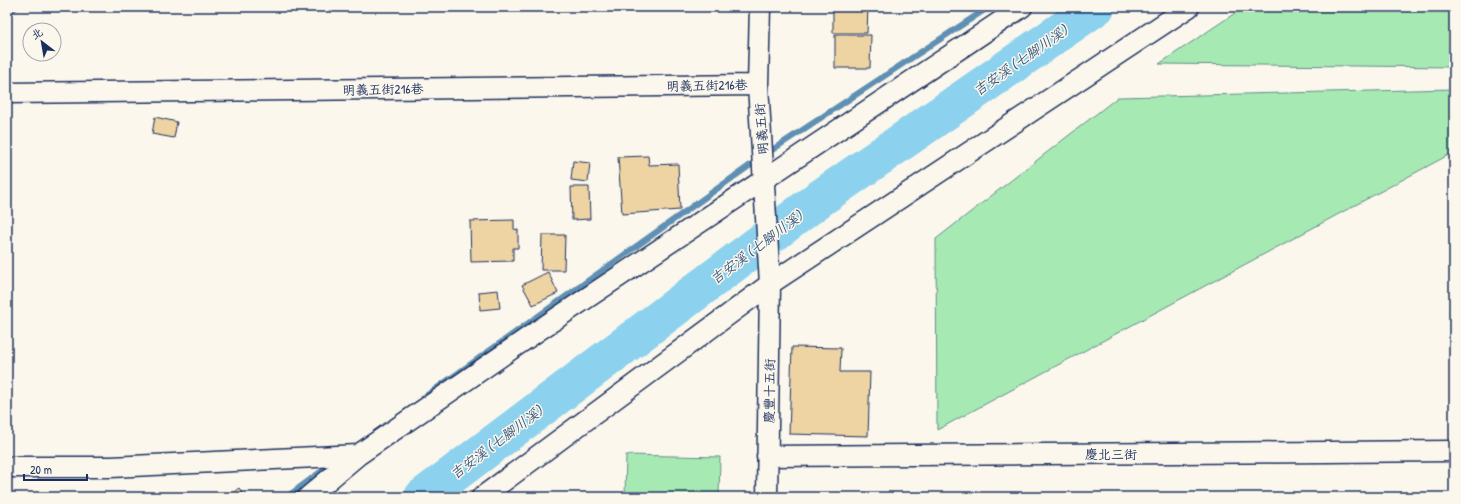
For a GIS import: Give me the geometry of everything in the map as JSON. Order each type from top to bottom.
[{"type":"street","name":"明義五街","points":[[760,7],[758,85],[770,284]]},
{"type":"street","points":[[308,497],[358,455],[538,330],[1022,7]]},
{"type":"street","points":[[482,497],[770,284],[1188,7]]},
{"type":"street","name":"明義五街216巷","points":[[7,93],[758,85]]},
{"type":"street","name":"慶豐十五街","points":[[767,497],[770,284]]},
{"type":"street","name":"慶北三街","points":[[767,456],[1454,451]]},
{"type":"street","points":[[7,467],[111,467],[358,455]]},
{"type":"green space","points":[[1244,7],[1454,7],[1454,67],[1159,64]]},
{"type":"green space","points":[[1454,89],[1454,152],[937,430],[936,239],[1118,97]]},
{"type":"green space","points":[[626,455],[720,457],[719,497],[625,497]]},
{"type":"building","points":[[833,7],[868,7],[867,33],[833,33]]},
{"type":"building","points":[[835,35],[871,35],[870,68],[835,68]]},
{"type":"building","points":[[155,117],[177,122],[174,138],[152,134]]},
{"type":"building","points":[[648,156],[649,165],[678,164],[680,210],[622,214],[618,157]]},
{"type":"building","points":[[573,161],[590,163],[588,182],[571,180]]},
{"type":"building","points":[[571,187],[589,187],[590,219],[572,220]]},
{"type":"building","points":[[514,220],[514,229],[518,230],[518,248],[513,248],[513,261],[471,262],[470,221]]},
{"type":"building","points":[[542,235],[565,235],[564,270],[541,270]]},
{"type":"building","points":[[548,272],[558,293],[533,305],[522,285]]},
{"type":"building","points":[[498,290],[500,308],[480,310],[479,292]]},
{"type":"building","points":[[792,347],[841,348],[840,372],[870,372],[868,436],[789,434]]},
{"type":"building","points":[[239,488],[245,497],[227,497]]},
{"type":"building","points":[[829,494],[848,497],[828,497]]},
{"type":"waterway","points":[[7,13],[16,7]]},
{"type":"waterway","points":[[766,154],[989,7]]},
{"type":"waterway","name":"吉安溪 (七腳川溪)","points":[[423,497],[819,199],[1096,7]]},
{"type":"waterway","points":[[423,398],[759,159]]},
{"type":"waterway","points":[[287,497],[334,462]]}]
